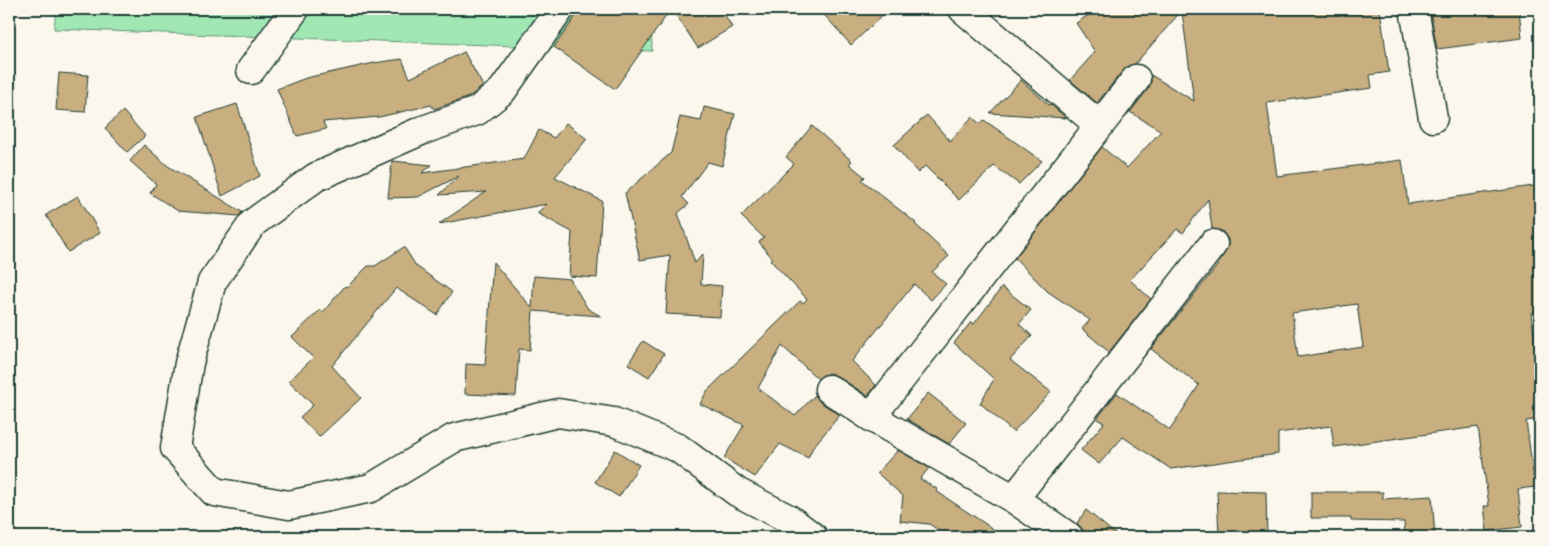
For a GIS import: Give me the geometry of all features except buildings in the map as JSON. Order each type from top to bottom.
[{"type":"street","points":[[251,70],[295,9]]},
{"type":"street","points":[[560,9],[502,91],[478,112],[423,130],[316,177],[253,223],[212,282],[189,362],[175,448],[214,492],[289,505],[371,488],[454,438],[558,413],[614,422],[678,448],[737,492],[789,519],[813,537]]},
{"type":"street","points":[[963,9],[1099,125]]},
{"type":"street","points":[[1414,9],[1433,118]]},
{"type":"street","points":[[871,417],[1136,79]]},
{"type":"street","points":[[1014,499],[1213,244]]},
{"type":"street","points":[[829,389],[871,417],[1014,499],[1069,537]]},
{"type":"green space","points":[[56,9],[651,9],[652,51],[54,29]]}]
